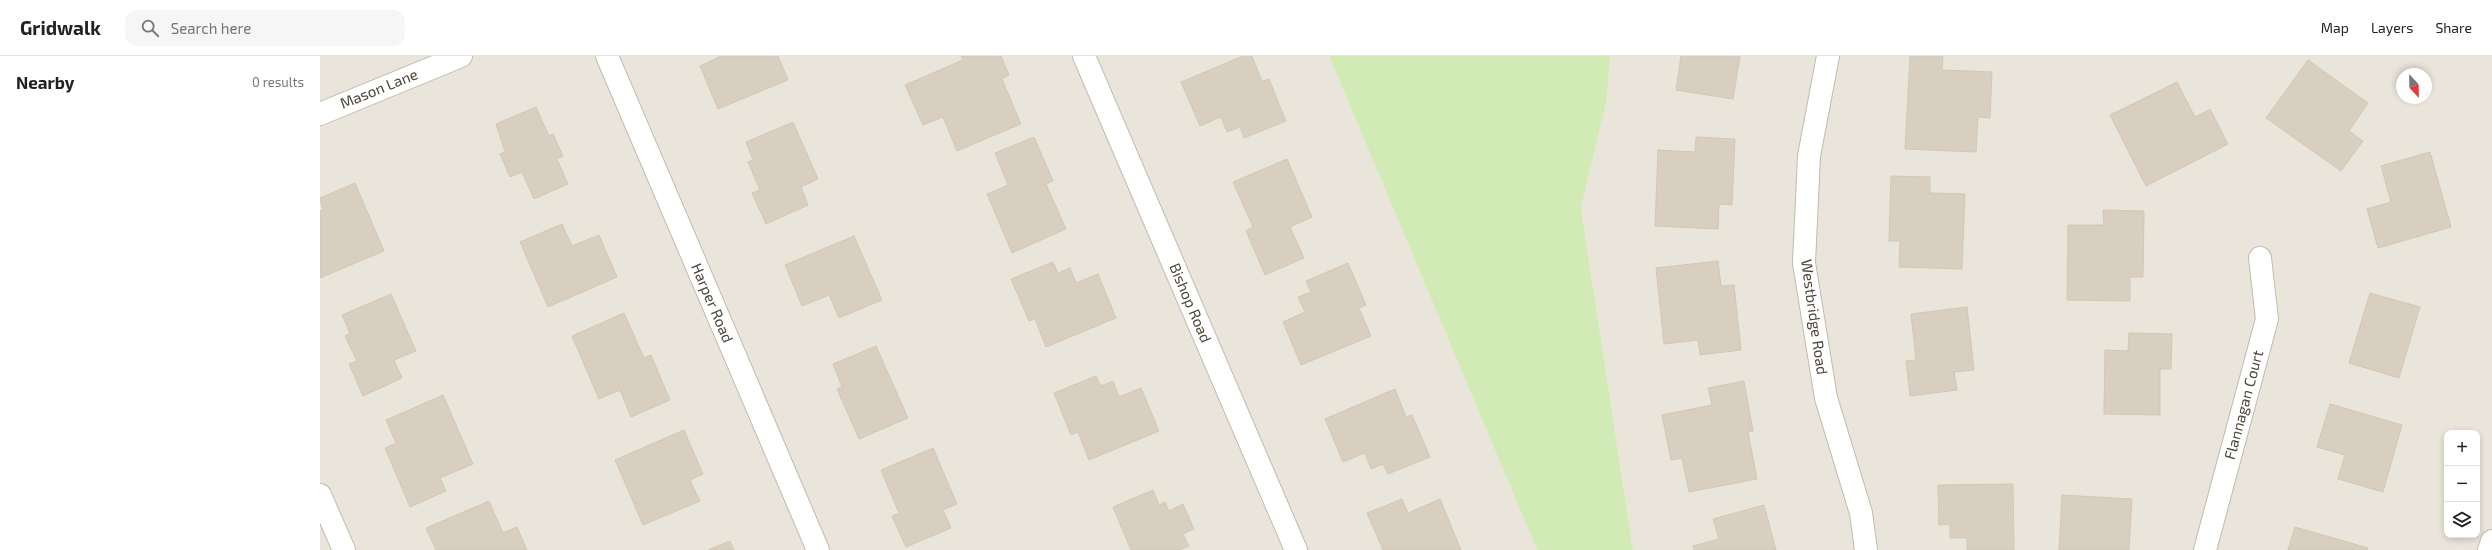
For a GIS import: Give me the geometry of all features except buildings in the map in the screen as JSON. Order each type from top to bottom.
[{"type":"street","name":"Mason Lane","points":[[320,114],[461,56]]},
{"type":"street","name":"Harper Road","points":[[606,56],[818,550]]},
{"type":"street","name":"Bishop Road","points":[[1084,56],[1296,550]]},
{"type":"street","name":"Westbridge Road","points":[[1828,56],[1809,156],[1804,263],[1826,398],[1861,513],[1866,550]]},
{"type":"street","name":"Flannagan Court","points":[[2205,550],[2267,319],[2260,258]]},
{"type":"street","points":[[320,495],[344,550]]},
{"type":"street","points":[[2489,550],[2492,541]]},
{"type":"shaded area","points":[[320,56],[1329,56],[1537,550],[320,550]]},
{"type":"shaded area","points":[[1610,56],[2492,56],[2492,550],[1633,550],[1581,208],[1607,99]]},
{"type":"green space","points":[[1329,56],[1610,56],[1607,99],[1581,208],[1633,550],[1537,550]]}]
